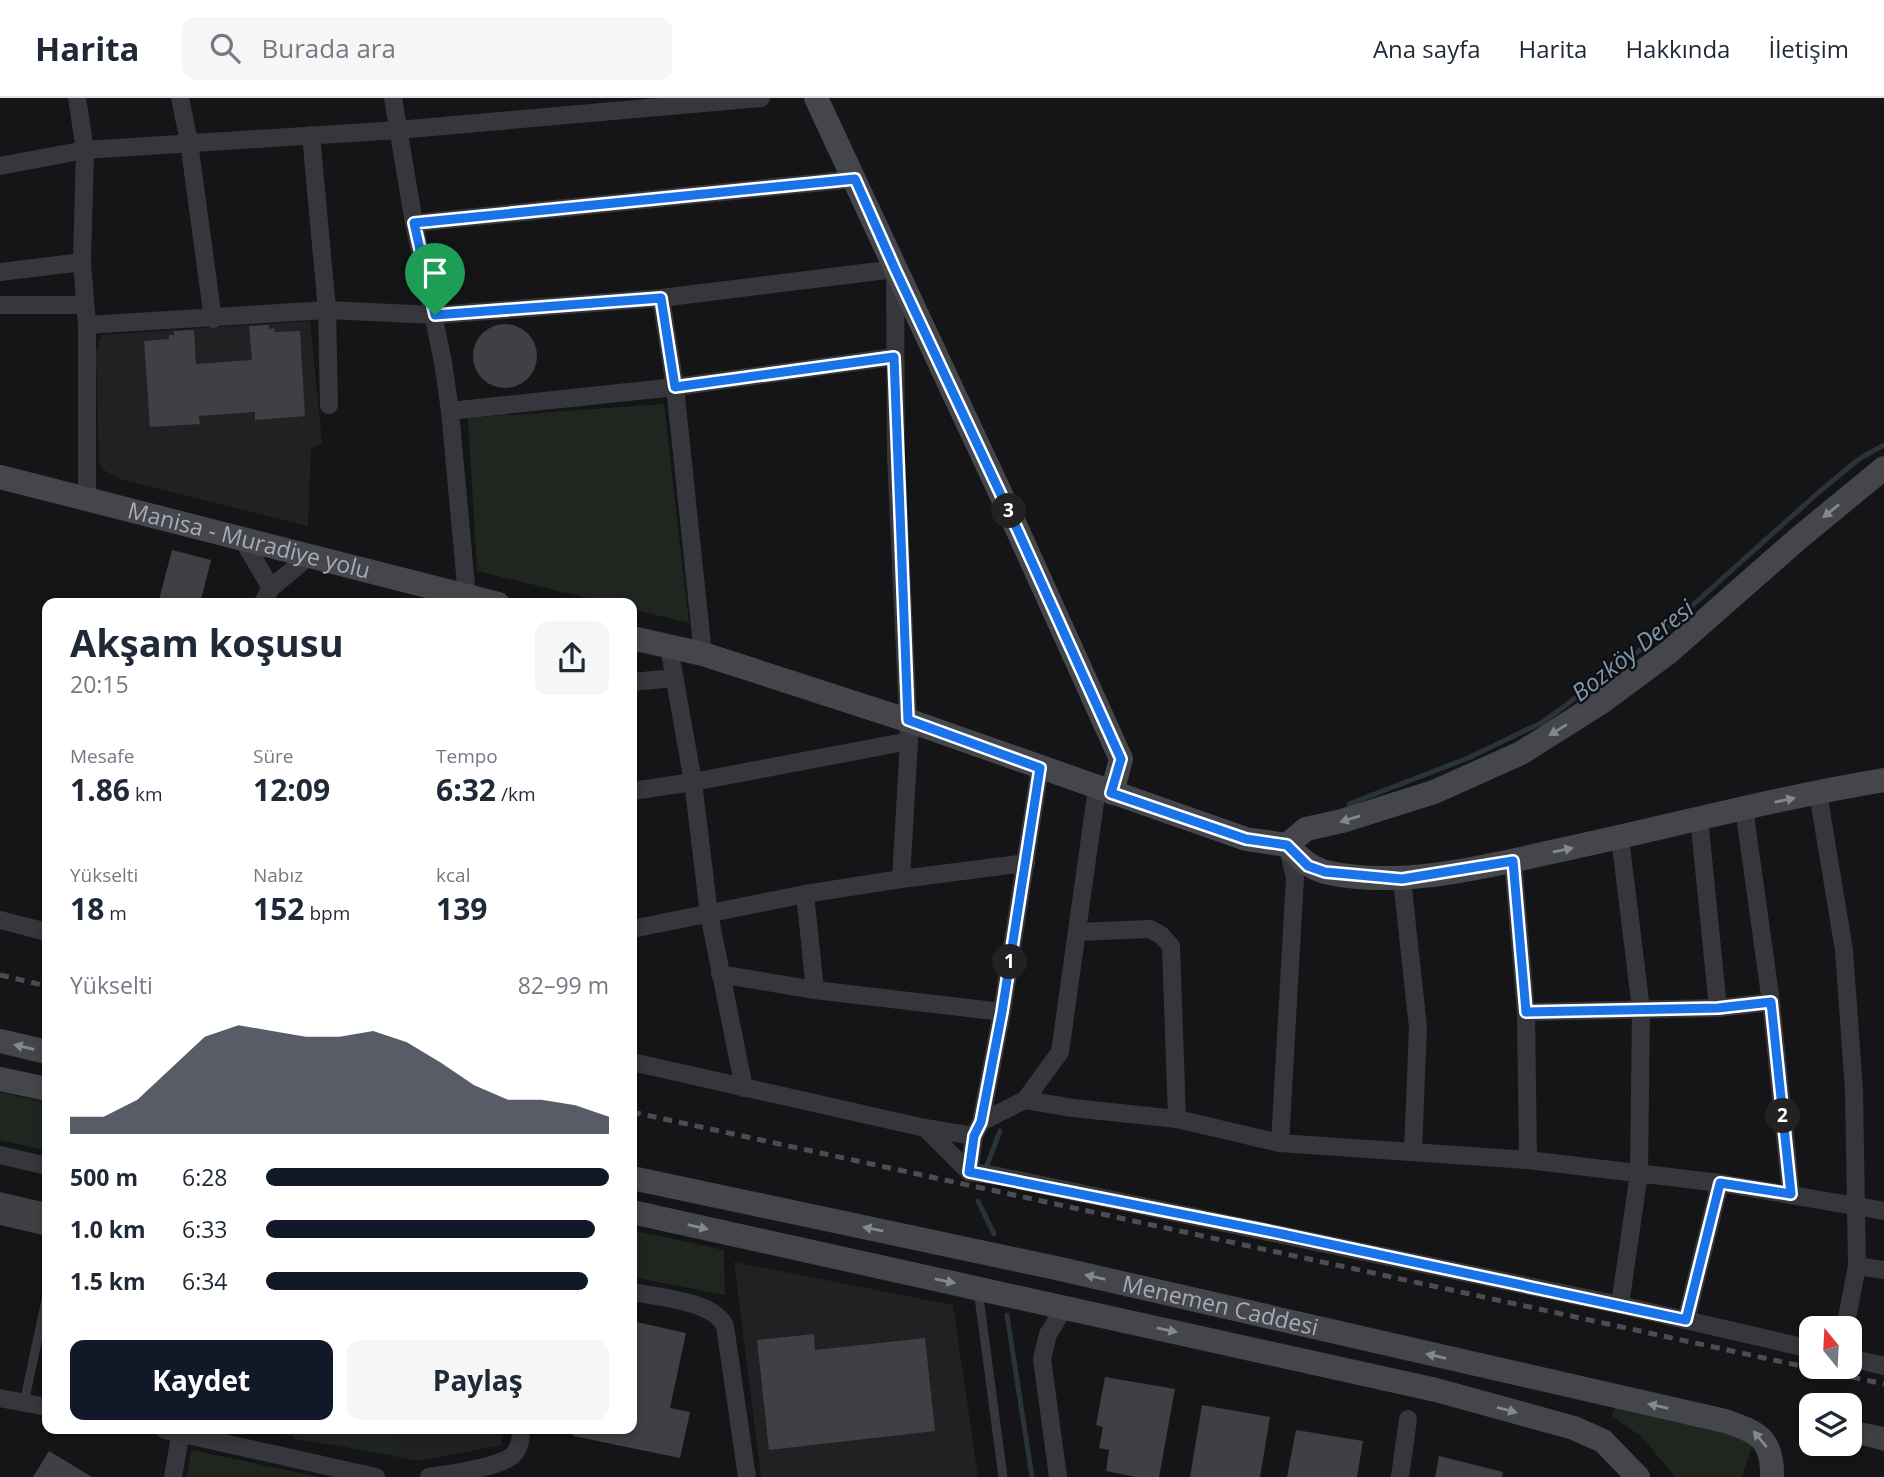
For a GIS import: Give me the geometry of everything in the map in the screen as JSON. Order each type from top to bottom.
[{"type":"main road","points":[[816,98],[1121,759],[1104,791]]},
{"type":"main road","points":[[1287,845],[1306,829],[1342,821],[1434,792],[1521,753],[1603,701],[1669,652],[1800,537],[1884,468]]},
{"type":"main road","name":"Manisa - Muradiye yolu","points":[[0,477],[309,556],[439,596],[475,598]]},
{"type":"main road","points":[[637,639],[703,654],[908,730],[1040,768],[1246,839],[1287,845],[1308,866],[1325,872],[1402,879],[1513,861],[1744,808],[1884,780]]},
{"type":"main road","points":[[0,1041],[42,1051]]},
{"type":"main road","points":[[0,1063],[42,1072]]},
{"type":"main road","points":[[0,1079],[42,1088]]},
{"type":"main road","name":"Menemen Caddesi","points":[[637,1179],[1056,1268],[1725,1421],[1756,1432],[1768,1449],[1772,1477]]},
{"type":"main road","name":"Menemen Caddesi","points":[[637,1213],[1436,1390],[1574,1428],[1603,1441],[1638,1477]]},
{"type":"street","points":[[76,98],[85,150],[82,262],[87,326],[87,498]]},
{"type":"street","points":[[180,98],[189,142],[214,319]]},
{"type":"street","points":[[393,98],[414,223],[435,315],[450,411],[467,596]]},
{"type":"street","points":[[0,166],[85,150],[398,130],[761,98]]},
{"type":"street","points":[[311,135],[327,310],[329,405]]},
{"type":"street","points":[[414,223],[855,179]]},
{"type":"street","points":[[0,272],[82,262]]},
{"type":"street","points":[[87,326],[327,310],[435,315],[661,298],[895,269],[894,357],[908,730],[901,879]]},
{"type":"street","points":[[661,298],[675,387],[703,654]]},
{"type":"street","points":[[0,305],[85,305]]},
{"type":"street","points":[[450,411],[675,387],[894,357]]},
{"type":"street","points":[[243,540],[271,588]]},
{"type":"street","points":[[265,598],[271,588],[309,556]]},
{"type":"street","points":[[669,647],[693,782],[709,914],[744,1088]]},
{"type":"street","points":[[637,682],[676,678]]},
{"type":"street","points":[[637,790],[693,782],[908,730]]},
{"type":"street","points":[[969,1172],[1002,1012],[1040,768]]},
{"type":"street","points":[[637,1063],[925,1128],[978,1129],[1025,1100],[1060,1052],[1077,932],[1104,791]]},
{"type":"street","points":[[1818,793],[1844,950],[1854,1091],[1857,1266],[1847,1316]]},
{"type":"street","points":[[1744,808],[1771,1002],[1791,1194]]},
{"type":"street","points":[[1699,818],[1718,1008]]},
{"type":"street","points":[[1620,838],[1641,1009],[1639,1173],[1620,1305]]},
{"type":"street","points":[[1280,1143],[1295,877],[1287,845]]},
{"type":"street","points":[[1513,861],[1526,1012],[1528,1160]]},
{"type":"street","points":[[637,928],[805,894],[1026,863]]},
{"type":"street","points":[[1402,879],[1418,1028],[1413,1151]]},
{"type":"street","points":[[805,894],[815,990]]},
{"type":"street","points":[[0,920],[42,931]]},
{"type":"street","points":[[1077,932],[1150,929],[1161,935],[1171,946],[1177,1119]]},
{"type":"street","points":[[720,974],[815,990],[1002,1012]]},
{"type":"street","points":[[1526,1012],[1718,1008],[1771,1002]]},
{"type":"street","points":[[1025,1100],[1177,1119],[1280,1143],[1528,1160],[1720,1183],[1884,1210]]},
{"type":"street","points":[[925,1128],[969,1172],[1620,1305],[1799,1346]]},
{"type":"street","points":[[0,1155],[42,1165]]},
{"type":"street","points":[[1686,1320],[1720,1183]]},
{"type":"street","points":[[1857,1266],[1884,1270]]},
{"type":"street","points":[[637,1293],[699,1306],[721,1318],[725,1326],[747,1477]]},
{"type":"street","points":[[1058,1477],[1042,1359],[1048,1334],[1065,1307]]},
{"type":"street","points":[[1862,1361],[1884,1366]]},
{"type":"street","points":[[0,1398],[42,1406]]},
{"type":"street","points":[[1400,1477],[1408,1419]]},
{"type":"street","points":[[173,1477],[175,1434]]},
{"type":"street","points":[[188,1434],[376,1477]]},
{"type":"street","points":[[429,1477],[462,1475],[503,1461],[514,1454],[521,1441],[521,1434]]},
{"type":"lane","points":[[978,1288],[1003,1477]]},
{"type":"lane","points":[[24,1403],[42,1318]]},
{"type":"shaded area","points":[[310,321],[322,443],[311,448],[308,526],[120,479],[102,469],[99,462],[96,353],[101,335]]},
{"type":"shaded area","points":[[664,404],[689,623],[637,610],[637,598],[587,598],[477,571],[468,418]]},
{"type":"shaded area","points":[[0,1092],[42,1102],[42,1150],[0,1140]]},
{"type":"shaded area","points":[[637,1231],[724,1250],[725,1295],[637,1278]]},
{"type":"shaded area","points":[[734,1262],[953,1305],[978,1477],[761,1477]]},
{"type":"shaded area","points":[[1615,1407],[1747,1436],[1752,1446],[1742,1477],[1675,1477],[1642,1437],[1612,1416]]},
{"type":"shaded area","points":[[282,1434],[502,1434],[502,1445],[418,1461]]},
{"type":"shaded area","points":[[294,1434],[396,1434],[393,1454],[293,1439]]},
{"type":"shaded area","points":[[191,1450],[320,1477],[187,1477]]},
{"type":"building","points":[[505,324],[528,333],[537,356],[528,379],[505,388],[482,379],[473,356],[482,333]]},
{"type":"building","points":[[269,325],[269,329],[274,328],[275,332],[300,331],[305,416],[255,420],[255,412],[199,416],[200,424],[150,427],[144,341],[169,339],[169,335],[174,335],[174,331],[194,330],[196,364],[252,360],[249,326]]},
{"type":"building","points":[[172,550],[211,560],[202,598],[160,598]]},
{"type":"building","points":[[0,1192],[42,1202],[42,1235],[0,1225]]},
{"type":"building","points":[[637,1322],[686,1333],[670,1408],[690,1412],[680,1458],[573,1436],[637,1434]]},
{"type":"building","points":[[814,1334],[815,1350],[925,1338],[935,1431],[769,1450],[757,1340]]},
{"type":"building","points":[[1105,1377],[1175,1389],[1159,1477],[1136,1477],[1106,1471],[1109,1450],[1099,1448],[1103,1427],[1096,1425]]},
{"type":"building","points":[[1202,1405],[1270,1417],[1260,1477],[1190,1477]]},
{"type":"building","points":[[1862,1422],[1884,1427],[1884,1451],[1862,1445]]},
{"type":"building","points":[[1296,1430],[1363,1441],[1357,1477],[1287,1477]]},
{"type":"building","points":[[49,1451],[92,1477],[33,1477]]},
{"type":"building","points":[[1439,1456],[1503,1472],[1502,1477],[1435,1477]]},
{"type":"waterway","name":"Bozköy Deresi","points":[[1349,804],[1468,758],[1543,722],[1655,639],[1819,492],[1859,459],[1884,445]]},
{"type":"waterway","name":"Bozköy Deresi","points":[[986,1168],[1000,1131]]},
{"type":"waterway","name":"Bozköy Deresi","points":[[978,1201],[994,1234]]},
{"type":"waterway","name":"Bozköy Deresi","points":[[1007,1315],[1032,1477]]},
{"type":"railway","points":[[0,975],[42,985]]},
{"type":"railway","points":[[637,1113],[1884,1384]]},
{"type":"route","points":[[855,179],[1121,759],[1111,793],[1246,839],[1287,845],[1308,866],[1325,872],[1402,879],[1513,861],[1526,1012],[1718,1008],[1771,1002],[1791,1194],[1720,1183],[1686,1320],[1277,1233],[969,1172],[974,1136],[981,1122],[1002,1012],[1040,768],[908,720],[894,357],[675,387],[661,298],[435,315],[414,223],[855,179]]}]
